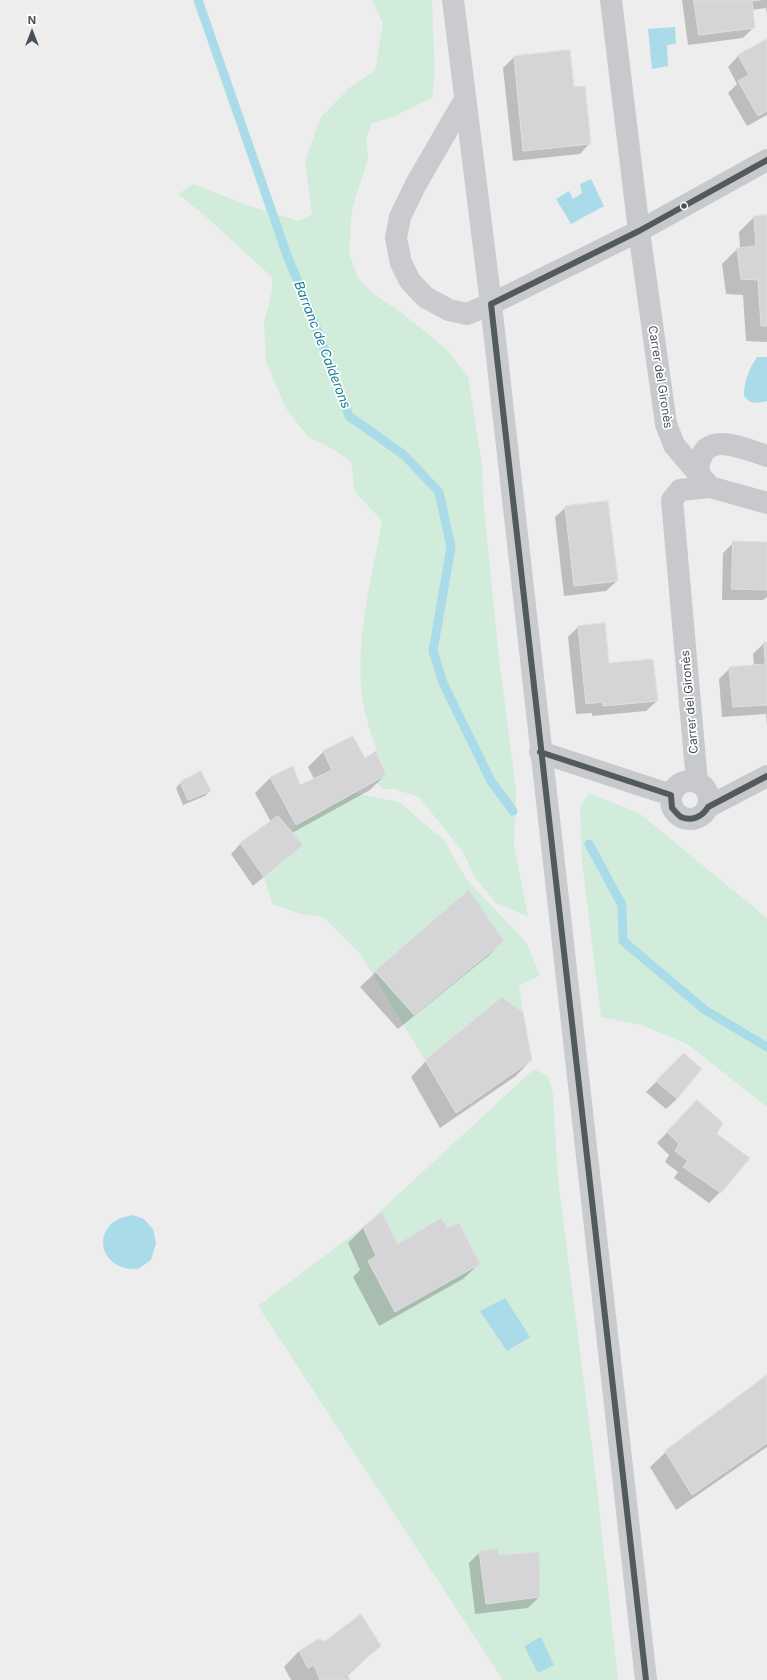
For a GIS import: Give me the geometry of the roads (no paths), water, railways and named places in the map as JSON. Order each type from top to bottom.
[{"type":"street","points":[[453,0],[464,101],[490,304],[646,1680]]},
{"type":"street","name":"Carrer del Gironès","points":[[611,0],[639,231],[666,424],[674,445],[704,481],[680,490],[672,500],[698,782]]},
{"type":"street","points":[[464,101],[400,217],[396,238],[401,263],[410,280],[425,297],[449,310],[467,314],[639,231],[767,160]]},
{"type":"street","points":[[767,456],[723,443],[709,447],[703,452],[699,461],[704,481],[767,503]]},
{"type":"street","points":[[540,752],[671,795]]},
{"type":"street","points":[[708,807],[709,795],[698,782],[691,781],[678,784],[671,795],[672,808],[681,817],[694,819],[704,813],[708,807],[767,776]]},
{"type":"water","points":[[675,27],[676,44],[667,45],[668,66],[652,69],[648,29]]},
{"type":"water","points":[[591,179],[604,206],[571,224],[556,199],[569,191],[573,199],[582,193],[580,184]]},
{"type":"water","points":[[757,357],[767,357],[767,401],[754,403],[749,401],[744,396],[744,391],[748,375]]},
{"type":"water","points":[[133,1215],[144,1219],[153,1229],[156,1243],[151,1260],[138,1269],[124,1268],[114,1263],[108,1257],[103,1243],[107,1229],[113,1223],[121,1218]]},
{"type":"water","points":[[505,1298],[530,1337],[507,1351],[480,1311]]},
{"type":"water","points":[[541,1637],[554,1665],[538,1673],[524,1646]]},
{"type":"waterway","name":"Barranc de Calderons","points":[[198,0],[287,255],[310,311],[349,416],[404,455],[439,492],[451,547],[433,651],[443,683],[491,781],[513,811]]},
{"type":"waterway","name":"Barranc de Calderons","points":[[589,844],[622,905],[623,941],[705,1010],[767,1047]]}]
